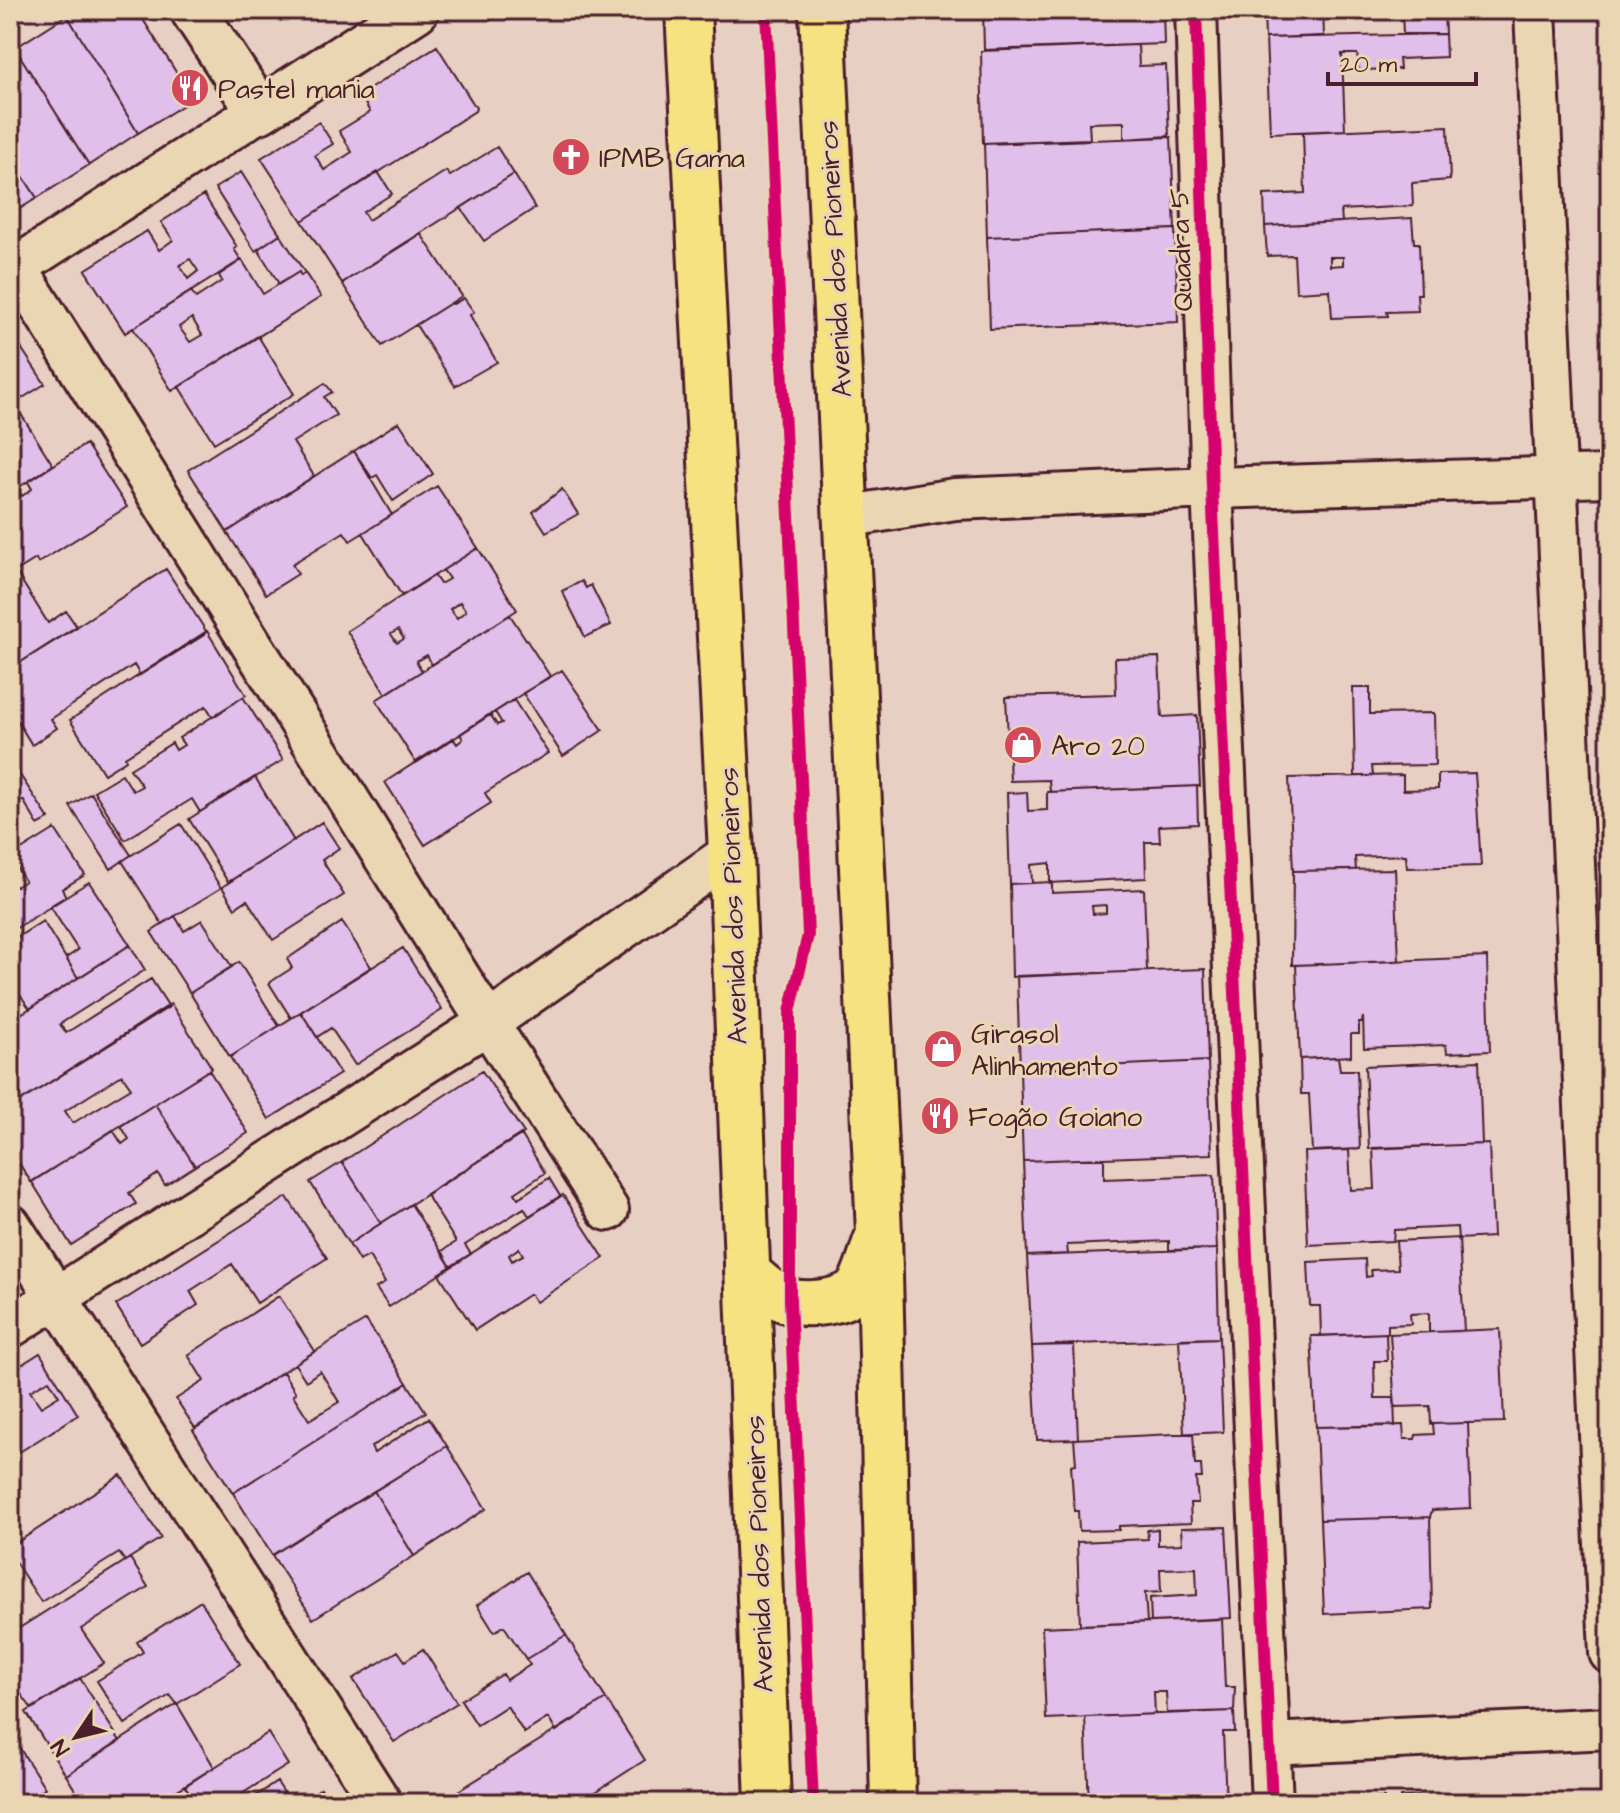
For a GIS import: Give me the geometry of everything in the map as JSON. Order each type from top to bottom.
[{"type":"main road","name":"Avenida dos Pioneiros","points":[[822,10],[879,1233],[893,1803]]},
{"type":"main road","name":"Avenida dos Pioneiros","points":[[684,12],[731,853],[768,1803]]},
{"type":"main road","points":[[747,1272],[768,1290],[790,1301],[832,1302],[848,1295],[859,1285],[879,1233]]},
{"type":"street","points":[[193,10],[259,111]]},
{"type":"street","points":[[416,10],[13,269],[608,1210]]},
{"type":"street","name":"Quadra 5","points":[[1196,10],[1212,488],[1272,1803]]},
{"type":"street","points":[[1535,10],[1610,1653]]},
{"type":"street","points":[[844,517],[955,499],[1610,476]]},
{"type":"street","points":[[10,1327],[488,1023],[731,853]]},
{"type":"street","points":[[10,1225],[381,1803]]},
{"type":"street","points":[[1269,1744],[1610,1728]]},
{"type":"building","points":[[74,10],[137,10],[193,99],[138,133],[67,15]]},
{"type":"building","points":[[292,10],[314,10],[298,20]]},
{"type":"building","points":[[983,10],[1163,10],[1164,44],[984,50]]},
{"type":"building","points":[[1264,10],[1323,10],[1324,36],[1265,38]]},
{"type":"building","points":[[1402,10],[1444,10],[1445,34],[1403,34]]},
{"type":"building","points":[[67,15],[138,133],[89,165],[15,48]]},
{"type":"building","points":[[1607,24],[1610,24],[1610,109]]},
{"type":"building","points":[[1445,34],[1446,57],[1399,59],[1400,69],[1359,70],[1357,54],[1342,54],[1345,130],[1270,133],[1266,38]]},
{"type":"building","points":[[1138,45],[1139,66],[1166,65],[1169,136],[1124,139],[1124,122],[1089,123],[1090,139],[983,143],[981,51]]},
{"type":"building","points":[[437,46],[475,111],[302,221],[261,158],[319,122],[333,144],[315,155],[324,170],[352,152],[339,131],[370,112],[360,95]]},
{"type":"building","points":[[15,48],[89,165],[37,198],[10,156],[10,51]]},
{"type":"building","points":[[1448,126],[1450,180],[1412,183],[1413,206],[1341,210],[1342,222],[1265,226],[1264,195],[1305,193],[1303,132]]},
{"type":"building","points":[[1171,137],[1175,229],[987,237],[984,144]]},
{"type":"building","points":[[497,147],[514,174],[342,283],[302,221],[378,172],[392,194],[363,212],[368,220],[446,171],[450,176]]},
{"type":"building","points":[[10,156],[37,198],[10,215]]},
{"type":"building","points":[[241,172],[280,234],[255,251],[215,188]]},
{"type":"building","points":[[514,174],[535,208],[484,241],[461,208]]},
{"type":"building","points":[[204,195],[237,247],[234,249],[241,260],[125,333],[85,270],[147,231],[159,250],[173,240],[161,222]],"holes":[[[190,259],[198,271],[188,279],[180,265]]]},
{"type":"building","points":[[1412,218],[1414,243],[1419,243],[1421,294],[1417,294],[1418,311],[1387,312],[1388,316],[1332,318],[1330,290],[1296,292],[1294,255],[1267,256],[1265,226]],"holes":[[[1330,257],[1343,257],[1343,265],[1330,266]]]},
{"type":"building","points":[[1175,229],[1178,322],[990,329],[987,237]]},
{"type":"building","points":[[280,234],[305,273],[301,276],[299,272],[279,284],[258,249]]},
{"type":"building","points":[[421,234],[462,296],[382,346],[342,283]]},
{"type":"building","points":[[242,260],[263,294],[299,272],[301,276],[305,273],[321,297],[172,391],[133,328],[191,291],[196,298],[222,281],[219,275]],"holes":[[[192,318],[202,335],[190,342],[179,327]]]},
{"type":"building","points":[[464,298],[474,312],[470,315],[497,362],[455,386],[416,325]]},
{"type":"building","points":[[10,331],[45,384],[10,406]]},
{"type":"building","points":[[258,336],[294,394],[214,443],[179,387]]},
{"type":"building","points":[[325,383],[332,392],[324,397],[336,415],[293,442],[314,476],[227,532],[188,470]]},
{"type":"building","points":[[14,403],[53,465],[10,493],[10,406]]},
{"type":"building","points":[[399,422],[433,474],[393,501],[377,475],[372,478],[354,451]]},
{"type":"building","points":[[86,444],[127,507],[38,563],[36,559],[10,575],[10,493],[17,488],[22,496],[32,489],[28,482]]},
{"type":"building","points":[[354,451],[392,515],[350,541],[344,532],[292,564],[298,574],[266,594],[227,532]]},
{"type":"building","points":[[437,486],[478,548],[402,596],[363,533]]},
{"type":"building","points":[[562,489],[578,514],[546,532],[533,512]]},
{"type":"building","points":[[478,548],[517,610],[432,665],[427,655],[416,661],[422,671],[386,694],[347,631],[434,575],[440,584],[449,579],[443,570]],"holes":[[[460,602],[466,611],[457,618],[450,609]],[[398,630],[404,639],[397,643],[391,634]]]},
{"type":"building","points":[[166,569],[206,631],[204,635],[140,675],[134,665],[51,719],[57,728],[32,745],[10,709],[10,669]]},
{"type":"building","points":[[18,575],[48,623],[66,611],[77,627],[10,669],[10,580]]},
{"type":"building","points":[[582,581],[586,588],[591,585],[611,625],[585,637],[562,591]]},
{"type":"building","points":[[510,615],[550,676],[416,763],[376,700]]},
{"type":"building","points":[[207,631],[246,695],[213,717],[206,706],[125,757],[126,760],[104,774],[70,720]]},
{"type":"building","points":[[1159,657],[1162,717],[1197,715],[1200,786],[1050,792],[1049,780],[1010,781],[1006,697],[1116,694],[1115,658]]},
{"type":"building","points":[[562,670],[603,730],[563,756],[523,693]]},
{"type":"building","points":[[1353,688],[1370,688],[1370,714],[1434,713],[1435,765],[1372,766],[1373,776],[1355,776]]},
{"type":"building","points":[[243,697],[283,760],[200,812],[192,799],[125,840],[94,791],[122,774],[133,791],[142,786],[130,769],[172,743],[176,750],[184,745],[179,738]]},
{"type":"building","points":[[514,700],[548,753],[485,793],[491,803],[425,845],[385,782],[453,738],[457,744],[463,739],[460,734],[490,714],[497,725],[502,723],[495,712]]},
{"type":"building","points":[[10,760],[49,819],[38,825],[23,800],[10,808]]},
{"type":"building","points":[[1475,773],[1481,866],[1407,868],[1406,855],[1355,857],[1356,870],[1293,871],[1289,778],[1403,775],[1403,790],[1438,789],[1438,774]]},
{"type":"building","points":[[255,777],[294,841],[228,882],[189,819]]},
{"type":"building","points":[[1197,786],[1198,824],[1159,826],[1160,842],[1145,842],[1146,878],[1050,883],[1050,863],[1031,865],[1032,883],[1010,884],[1007,793],[1027,792],[1028,811],[1047,810],[1047,792]]},
{"type":"building","points":[[91,793],[131,855],[111,869],[70,806]]},
{"type":"building","points":[[322,822],[339,848],[322,860],[344,895],[273,940],[247,900],[235,908],[222,887]]},
{"type":"building","points":[[181,824],[221,888],[162,924],[122,861]]},
{"type":"building","points":[[55,829],[85,875],[62,889],[66,897],[10,932],[10,879],[15,887],[25,881],[10,857]]},
{"type":"building","points":[[1395,869],[1399,961],[1292,965],[1293,871]]},
{"type":"building","points":[[89,882],[130,945],[78,978],[66,958],[78,950],[50,906]]},
{"type":"building","points":[[1052,882],[1052,893],[1144,889],[1147,971],[1012,977],[1010,884]],"holes":[[[1106,905],[1106,913],[1093,914],[1092,906]]]},
{"type":"building","points":[[175,916],[184,931],[202,920],[232,967],[190,993],[151,932]]},
{"type":"building","points":[[43,921],[78,978],[30,1009],[21,996],[14,1000],[22,1013],[10,1021],[10,942]]},
{"type":"building","points":[[342,922],[371,967],[291,1018],[269,983],[292,968],[287,959]]},
{"type":"building","points":[[130,945],[145,970],[60,1024],[66,1033],[151,979],[169,1007],[10,1108],[10,1021]]},
{"type":"building","points":[[403,948],[442,1010],[355,1065],[331,1028],[317,1037],[301,1012]]},
{"type":"building","points":[[1487,957],[1490,1051],[1447,1053],[1446,1045],[1364,1048],[1363,1017],[1362,1023],[1359,1023],[1359,1034],[1351,1034],[1351,1056],[1300,1059],[1296,965]]},
{"type":"building","points":[[239,962],[279,1026],[230,1057],[190,993]]},
{"type":"building","points":[[1205,969],[1208,1061],[1020,1070],[1017,976]]},
{"type":"building","points":[[171,1004],[212,1068],[31,1182],[10,1149],[10,1108]],"holes":[[[122,1075],[131,1088],[73,1123],[65,1111]]]},
{"type":"building","points":[[301,1012],[340,1074],[269,1119],[230,1057]]},
{"type":"building","points":[[1338,1057],[1340,1070],[1357,1070],[1360,1149],[1312,1151],[1309,1094],[1301,1094],[1300,1059]]},
{"type":"building","points":[[1208,1061],[1212,1154],[1023,1161],[1020,1070]]},
{"type":"building","points":[[1479,1061],[1482,1144],[1369,1149],[1365,1066]]},
{"type":"building","points":[[209,1070],[248,1133],[195,1166],[155,1104]]},
{"type":"building","points":[[482,1071],[524,1133],[381,1223],[342,1162]]},
{"type":"building","points":[[155,1104],[195,1166],[165,1185],[158,1174],[129,1193],[136,1204],[71,1245],[32,1182],[113,1130],[122,1144],[129,1139],[121,1126]]},
{"type":"building","points":[[521,1134],[545,1173],[515,1193],[518,1198],[549,1178],[560,1196],[529,1216],[524,1208],[465,1245],[471,1254],[451,1267],[442,1251],[456,1242],[426,1194]]},
{"type":"building","points":[[1489,1144],[1493,1237],[1458,1239],[1457,1227],[1394,1230],[1393,1241],[1308,1245],[1304,1152],[1349,1150],[1351,1190],[1375,1189],[1373,1148]]},
{"type":"building","points":[[1104,1158],[1104,1179],[1214,1175],[1217,1249],[1169,1250],[1169,1241],[1067,1245],[1068,1254],[1027,1256],[1023,1161]]},
{"type":"building","points":[[342,1162],[381,1223],[349,1244],[310,1182]]},
{"type":"building","points":[[563,1195],[604,1258],[536,1302],[530,1294],[475,1330],[439,1274]],"holes":[[[519,1248],[523,1255],[512,1261],[509,1255]]]},
{"type":"building","points":[[287,1197],[327,1258],[257,1303],[232,1264],[190,1291],[198,1305],[140,1343],[116,1305]]},
{"type":"building","points":[[411,1204],[451,1267],[389,1307],[376,1288],[385,1283],[369,1256],[359,1261],[349,1244]]},
{"type":"building","points":[[1459,1238],[1464,1331],[1429,1332],[1429,1313],[1410,1314],[1411,1324],[1388,1325],[1388,1333],[1321,1336],[1320,1306],[1310,1306],[1308,1262],[1365,1259],[1366,1277],[1372,1276],[1371,1270],[1398,1269],[1396,1241]]},
{"type":"building","points":[[1217,1249],[1219,1338],[1032,1346],[1027,1256]]},
{"type":"building","points":[[279,1296],[315,1351],[195,1428],[176,1399],[204,1381],[188,1355]]},
{"type":"building","points":[[366,1320],[407,1383],[233,1493],[193,1430],[283,1372],[309,1420],[339,1402],[320,1371],[306,1381],[295,1364]]},
{"type":"building","points":[[1500,1329],[1504,1422],[1431,1424],[1430,1406],[1395,1407],[1390,1334]]},
{"type":"building","points":[[1386,1333],[1387,1361],[1374,1361],[1375,1398],[1394,1398],[1395,1426],[1316,1427],[1311,1336]]},
{"type":"building","points":[[1219,1338],[1223,1432],[1184,1434],[1179,1339]]},
{"type":"building","points":[[1074,1345],[1078,1439],[1037,1440],[1032,1346]]},
{"type":"building","points":[[40,1353],[78,1415],[10,1458],[10,1372]],"holes":[[[49,1380],[59,1396],[41,1407],[30,1391]]]},
{"type":"building","points":[[407,1383],[426,1412],[371,1447],[374,1453],[429,1418],[447,1446],[272,1555],[233,1493]]},
{"type":"building","points":[[1468,1423],[1471,1508],[1432,1510],[1430,1517],[1320,1520],[1316,1427],[1403,1425],[1404,1439],[1415,1439],[1416,1435],[1434,1434],[1433,1424]]},
{"type":"building","points":[[1193,1433],[1195,1465],[1201,1465],[1202,1478],[1196,1478],[1198,1503],[1190,1503],[1191,1523],[1079,1531],[1078,1511],[1074,1511],[1071,1465],[1076,1464],[1074,1439]]},
{"type":"building","points":[[447,1446],[486,1509],[414,1556],[374,1491]]},
{"type":"building","points":[[121,1475],[161,1538],[125,1561],[119,1553],[41,1602],[10,1554],[10,1547]]},
{"type":"building","points":[[374,1491],[414,1556],[313,1619],[272,1555]]},
{"type":"building","points":[[1430,1517],[1432,1609],[1324,1614],[1320,1520]]},
{"type":"building","points":[[1226,1527],[1231,1618],[1151,1622],[1150,1598],[1197,1595],[1196,1568],[1160,1569],[1161,1592],[1145,1593],[1147,1622],[1080,1625],[1077,1542],[1148,1539],[1147,1530],[1158,1529],[1158,1545],[1182,1544],[1181,1528]]},
{"type":"building","points":[[130,1558],[148,1587],[81,1629],[104,1663],[32,1709],[10,1679],[10,1634]]},
{"type":"building","points":[[527,1572],[566,1635],[526,1659],[504,1626],[494,1632],[477,1605]]},
{"type":"building","points":[[201,1601],[240,1664],[177,1704],[170,1695],[125,1724],[97,1681],[143,1652],[137,1642]]},
{"type":"building","points":[[1222,1619],[1225,1687],[1235,1687],[1234,1711],[1167,1713],[1166,1692],[1154,1692],[1155,1714],[1046,1719],[1042,1627]]},
{"type":"building","points":[[566,1635],[606,1699],[556,1731],[548,1718],[524,1733],[507,1706],[477,1725],[461,1700],[503,1674],[506,1680],[530,1665],[526,1659]]},
{"type":"building","points":[[423,1649],[457,1703],[394,1742],[353,1679],[398,1651],[405,1661]]},
{"type":"building","points":[[80,1678],[120,1741],[66,1775],[26,1712]]},
{"type":"building","points":[[606,1699],[645,1760],[597,1791],[577,1803],[439,1803]]},
{"type":"building","points":[[177,1704],[214,1767],[157,1803],[83,1803],[66,1775]]},
{"type":"building","points":[[1234,1711],[1235,1732],[1223,1732],[1226,1803],[1089,1803],[1085,1717]]},
{"type":"building","points":[[10,1733],[45,1788],[21,1803],[10,1803]]},
{"type":"building","points":[[268,1733],[288,1765],[227,1803],[195,1803],[200,1798],[195,1800],[185,1786]]},
{"type":"building","points":[[277,1782],[291,1803],[245,1803]]},
{"type":"building","points":[[321,1788],[331,1803],[298,1803],[318,1790]]},
{"type":"building","points":[[175,1791],[183,1803],[157,1803]]},
{"type":"building","points":[[1484,1793],[1485,1803],[1400,1803],[1400,1797]]},
{"type":"building","points":[[1384,1798],[1385,1803],[1332,1803],[1332,1800]]},
{"type":"cycle path","points":[[766,10],[808,935],[790,1012],[790,1301],[813,1803]]},
{"type":"cycle path","points":[[1196,10],[1212,488],[1272,1803]]},
{"type":"place","name":"Pastel mania","points":[[190,88]]},
{"type":"place","name":"IPMB Gama","points":[[571,157]]},
{"type":"place","name":"Aro 20","points":[[1023,745]]},
{"type":"place","name":"Girasol Alinhamento","points":[[943,1049]]},
{"type":"place","name":"Fogão Goiano","points":[[940,1116]]}]
